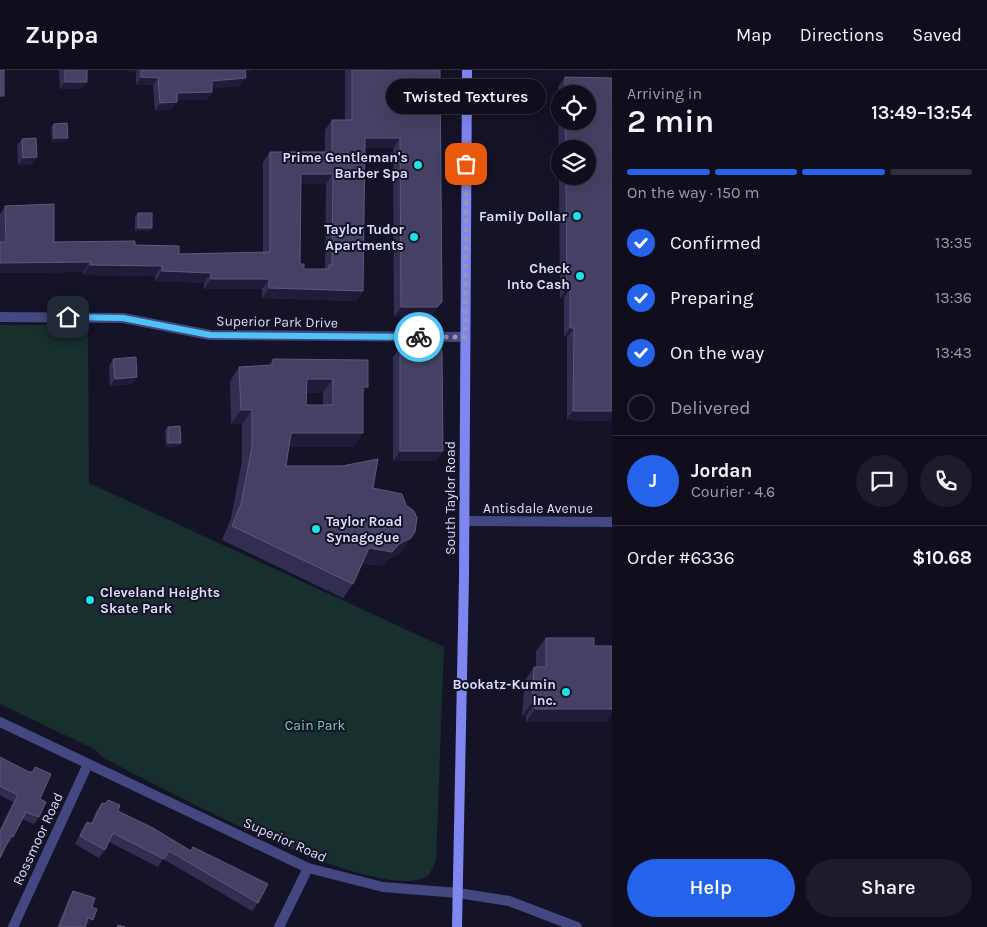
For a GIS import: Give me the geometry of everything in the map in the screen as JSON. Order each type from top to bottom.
[{"type":"main road","name":"South Taylor Road","points":[[457,927],[464,521],[466,70]]},
{"type":"street","name":"Superior Park Drive","points":[[0,317],[123,318],[210,335],[465,337]]},
{"type":"street","name":"Antisdale Avenue","points":[[464,521],[612,522]]},
{"type":"street","name":"Superior Road","points":[[0,722],[308,868],[383,887],[458,893],[509,901],[577,927]]},
{"type":"street","name":"Rossmoor Road","points":[[13,927],[88,764]]},
{"type":"street","points":[[279,927],[308,868]]},
{"type":"green space","name":"Cain Park","points":[[0,325],[88,325],[89,483],[444,647],[436,861],[429,875],[404,881],[366,875],[320,860],[269,840],[105,759],[94,749],[0,704]]},
{"type":"building","points":[[0,70],[4,70],[4,96],[0,96]]},
{"type":"building","points":[[65,70],[87,70],[87,82],[65,82]]},
{"type":"building","points":[[141,70],[245,70],[246,78],[212,81],[212,92],[177,93],[177,102],[160,103],[158,78],[141,77]]},
{"type":"building","points":[[352,70],[440,70],[442,302],[437,307],[401,307],[400,138],[365,138],[363,291],[269,288],[269,279],[211,279],[211,273],[162,271],[162,266],[90,265],[90,262],[0,263],[0,242],[6,242],[5,206],[54,204],[54,242],[135,241],[135,245],[179,246],[179,254],[270,252],[270,152],[332,152],[332,120],[352,120]],"holes":[[[301,174],[333,174],[332,265],[329,265],[329,269],[304,269],[304,264],[300,264]]]},
{"type":"building","points":[[565,77],[612,78],[612,411],[573,411],[574,328],[570,328],[570,288],[567,288],[566,185],[596,185],[596,140],[566,140],[565,130],[596,130],[596,85],[565,85]]},
{"type":"building","points":[[67,123],[68,138],[54,138],[54,124]]},
{"type":"building","points":[[36,138],[37,157],[23,158],[22,139]]},
{"type":"building","points":[[138,213],[152,213],[152,228],[138,228]]},
{"type":"building","points":[[400,347],[439,347],[442,351],[443,451],[400,451]]},
{"type":"building","points":[[136,357],[137,377],[115,379],[113,359]]},
{"type":"building","points":[[273,359],[368,360],[368,387],[363,387],[363,433],[291,433],[286,466],[342,466],[378,459],[373,488],[402,494],[406,505],[414,511],[417,518],[415,532],[411,538],[399,544],[392,552],[369,548],[353,584],[232,526],[241,504],[252,447],[252,410],[241,410],[239,367],[273,365]],"holes":[[[307,379],[333,379],[333,405],[306,405]]]},
{"type":"building","points":[[180,426],[181,443],[168,443],[168,427]]},
{"type":"building","name":"Bookatz-Kumin Inc.","points":[[546,638],[594,638],[594,646],[612,646],[612,709],[535,709],[535,703],[532,703],[534,667],[546,667]]},
{"type":"building","points":[[0,757],[29,772],[33,772],[35,767],[51,774],[40,799],[46,802],[39,817],[26,812],[13,837],[11,835],[0,858],[0,832],[18,795],[0,786]]},
{"type":"building","points":[[108,800],[120,805],[118,811],[153,828],[191,851],[193,847],[268,884],[258,903],[169,851],[164,859],[113,833],[105,850],[80,836],[87,822],[92,824],[102,803],[105,804]]},
{"type":"building","points":[[73,891],[95,898],[92,907],[97,909],[93,920],[88,918],[85,927],[59,927]]},
{"type":"way so far","points":[[419,337],[465,337],[466,164]]},
{"type":"place","name":"Twisted Textures","points":[[466,164]]},
{"type":"place","name":"Prime Gentleman's Barber Spa","points":[[418,165]]},
{"type":"place","name":"Family Dollar","points":[[577,216]]},
{"type":"place","name":"Taylor Tudor Apartments","points":[[414,237]]},
{"type":"place","name":"Check Into Cash","points":[[580,276]]},
{"type":"place","name":"Taylor Road Synagogue","points":[[316,529]]},
{"type":"place","name":"Cleveland Heights Skate Park","points":[[90,600]]},
{"type":"place","name":"Bookatz-Kumin Inc.","points":[[566,692]]},
{"type":"route","points":[[68,317],[123,318],[149,322],[182,331],[225,336],[419,337]]}]
